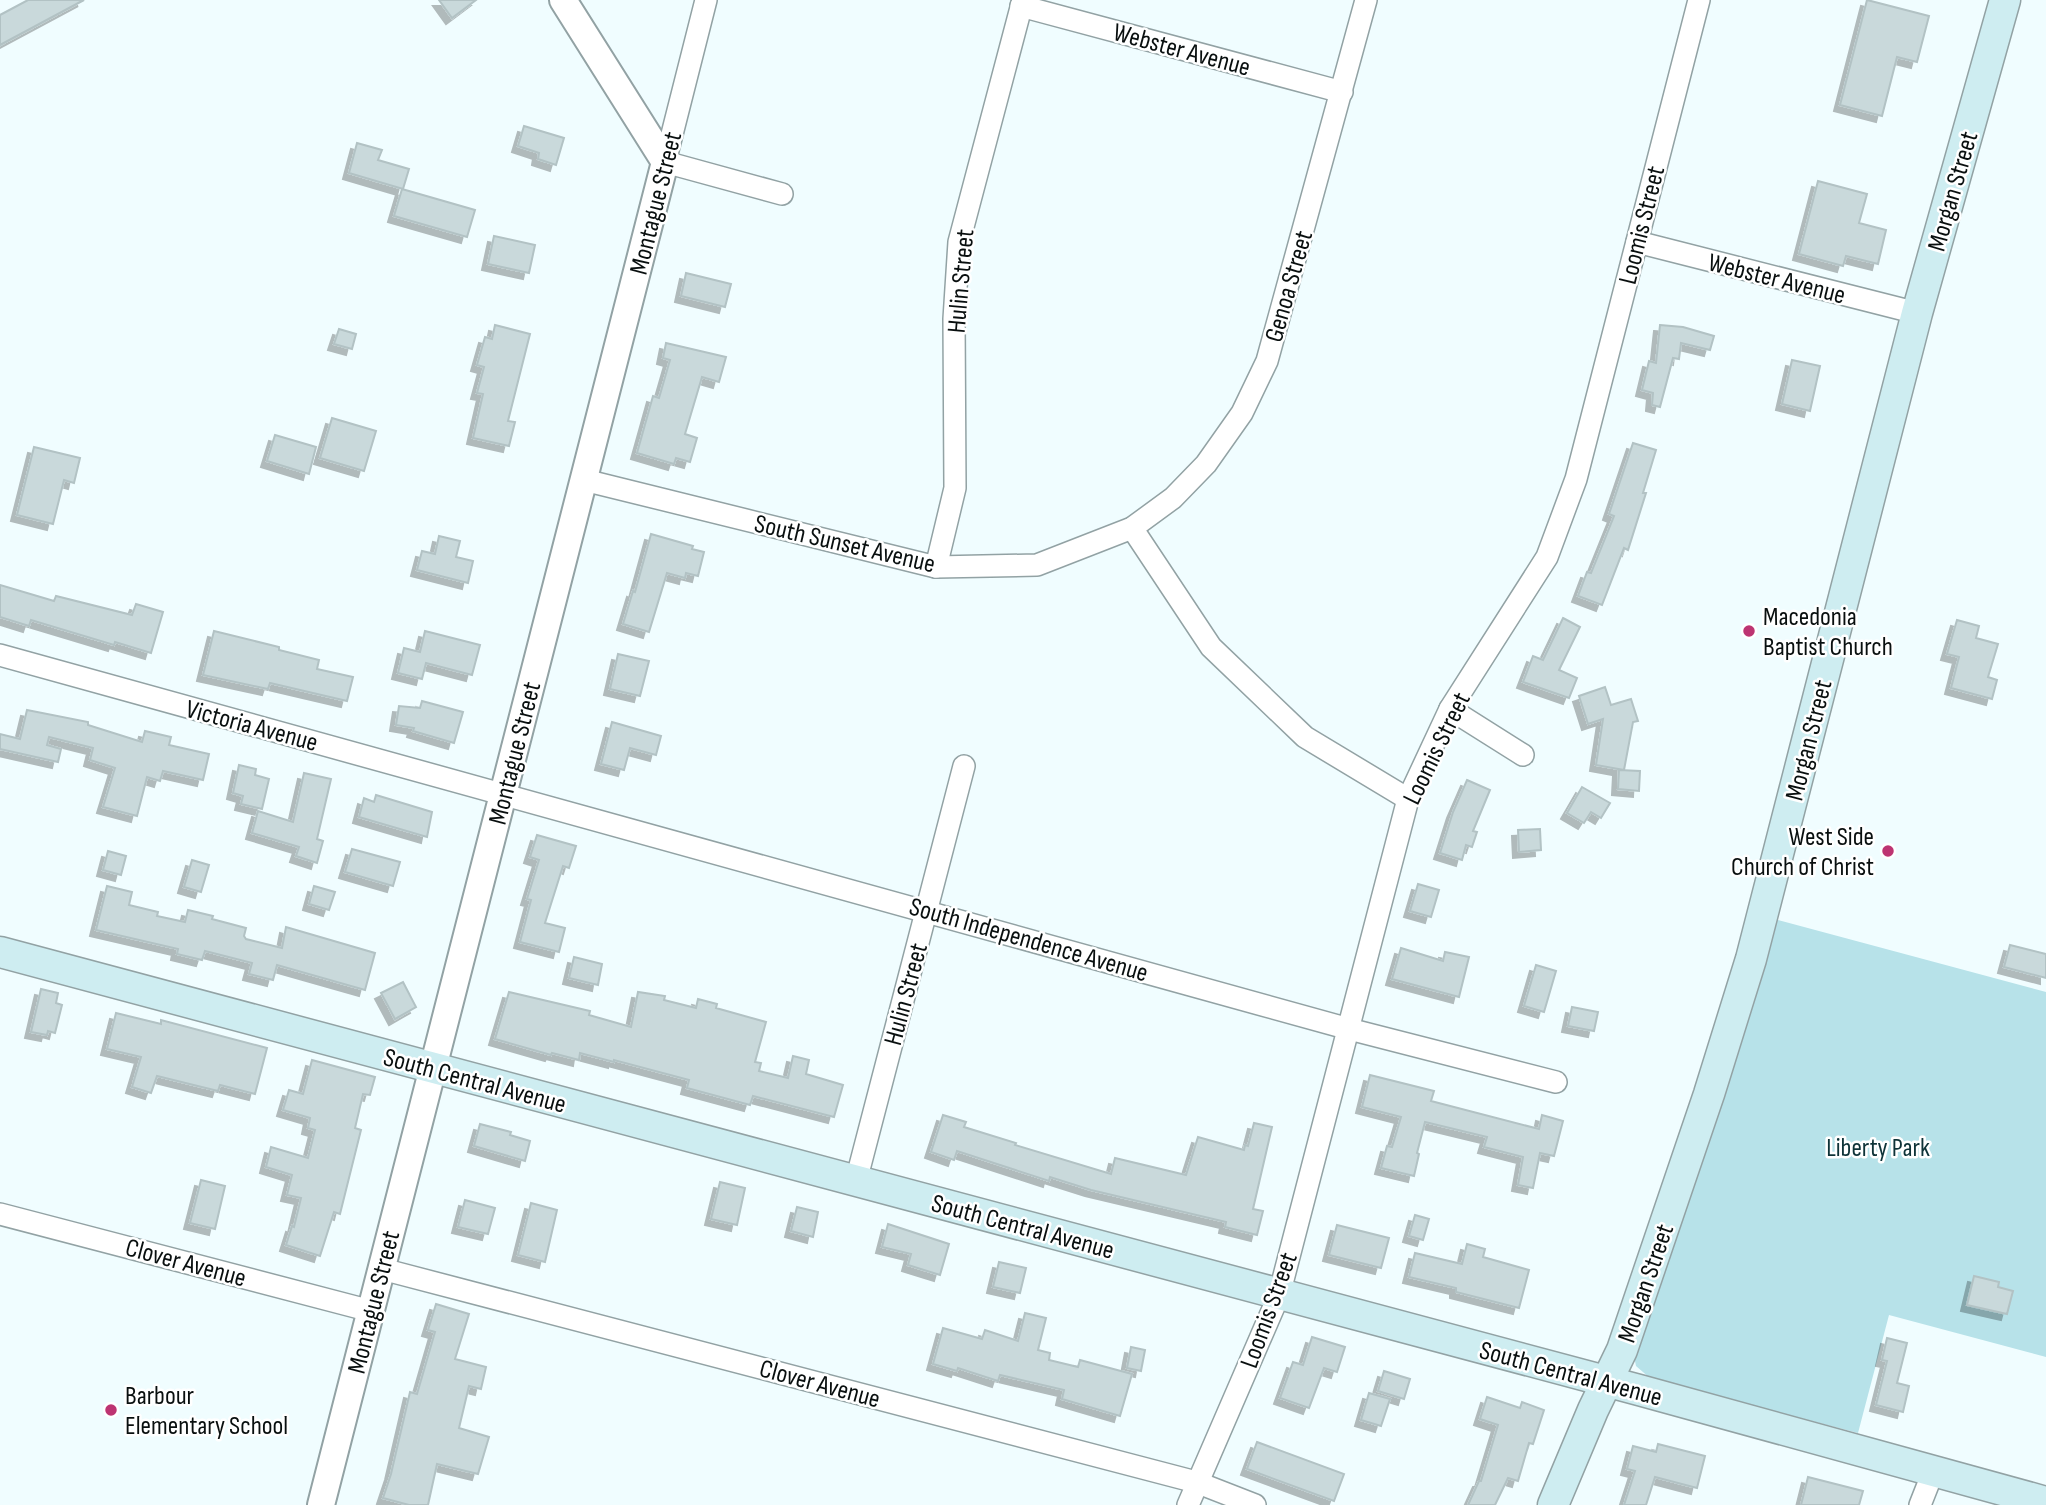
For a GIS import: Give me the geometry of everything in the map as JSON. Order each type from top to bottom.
[{"type":"main road","name":"Morgan Street","points":[[1553,1505],[1622,1350],[1751,959],[1917,313],[2005,0]]},
{"type":"main road","name":"South Central Avenue","points":[[0,952],[1607,1381],[2046,1502]]},
{"type":"street","points":[[562,0],[665,162],[782,194]]},
{"type":"street","name":"Montague Street","points":[[321,1505],[706,0]]},
{"type":"street","name":"Genoa Street","points":[[1132,528],[1181,490],[1206,464],[1242,413],[1267,361],[1366,0]]},
{"type":"street","name":"Loomis Street","points":[[1188,1505],[1279,1295],[1408,799],[1450,709],[1547,557],[1576,479],[1699,0]]},
{"type":"street","name":"Webster Avenue","points":[[1022,3],[1342,92]]},
{"type":"street","name":"Hulin Street","points":[[936,566],[955,488],[954,319],[958,242],[1022,3]]},
{"type":"street","name":"Webster Avenue","points":[[1637,242],[1917,313]]},
{"type":"street","name":"South Sunset Avenue","points":[[584,480],[936,566],[1037,565],[1132,528]]},
{"type":"street","points":[[1132,528],[1211,647],[1305,737],[1408,799]]},
{"type":"street","name":"Victoria Avenue","points":[[0,655],[503,795]]},
{"type":"street","points":[[1450,709],[1523,755]]},
{"type":"street","name":"Hulin Street","points":[[856,1181],[964,766]]},
{"type":"street","name":"South Independence Avenue","points":[[503,795],[1349,1028],[1556,1082]]},
{"type":"street","name":"Clover Avenue","points":[[0,1214],[371,1311]]},
{"type":"street","name":"Clover Avenue","points":[[382,1269],[1196,1482],[1255,1505]]},
{"type":"street","points":[[1920,1505],[1933,1472]]},
{"type":"green space","name":"Liberty Park","points":[[1774,919],[2046,992],[2046,1357],[1889,1315],[1858,1433],[1651,1379],[1636,1366],[1632,1346]]},
{"type":"building","points":[[28,0],[84,0],[0,45],[0,15]]},
{"type":"building","points":[[439,0],[476,0],[452,18]]},
{"type":"building","points":[[1867,0],[1929,16],[1917,62],[1897,57],[1882,116],[1840,105]]},
{"type":"building","points":[[524,126],[564,138],[556,165],[538,159],[539,153],[518,146]]},
{"type":"building","points":[[357,143],[382,150],[378,160],[409,169],[403,189],[349,173]]},
{"type":"building","points":[[1818,181],[1867,194],[1859,223],[1886,230],[1878,264],[1846,256],[1843,266],[1799,254]]},
{"type":"building","points":[[402,189],[475,210],[467,237],[394,216]]},
{"type":"building","points":[[494,236],[535,245],[529,273],[488,264]]},
{"type":"building","points":[[686,273],[731,284],[725,307],[681,296]]},
{"type":"building","points":[[495,325],[530,334],[508,421],[515,422],[509,446],[473,438],[483,394],[477,393],[484,367],[477,365],[485,337],[492,339]]},
{"type":"building","points":[[1660,325],[1683,327],[1714,336],[1710,350],[1681,343],[1679,359],[1673,358],[1660,407],[1652,405],[1653,393],[1642,390],[1649,361],[1656,363]]},
{"type":"building","points":[[339,329],[356,334],[352,349],[334,344]]},
{"type":"building","points":[[666,343],[726,357],[719,382],[702,377],[685,434],[697,438],[690,462],[676,458],[674,464],[637,453],[653,396],[659,398],[670,360],[663,358]]},
{"type":"building","points":[[1792,360],[1820,366],[1810,411],[1782,404]]},
{"type":"building","points":[[332,418],[376,431],[364,471],[320,458]]},
{"type":"building","points":[[275,435],[316,447],[309,474],[267,461]]},
{"type":"building","points":[[1633,443],[1656,450],[1628,550],[1624,548],[1602,605],[1578,596],[1587,572],[1591,573],[1614,516],[1609,514]]},
{"type":"building","points":[[34,447],[80,458],[74,483],[64,480],[53,524],[17,515]]},
{"type":"building","points":[[651,534],[693,546],[692,549],[704,552],[698,576],[686,573],[685,578],[667,573],[649,632],[623,624]]},
{"type":"building","points":[[439,536],[460,541],[456,557],[473,561],[468,583],[417,570],[422,551],[435,554]]},
{"type":"building","points":[[0,585],[54,601],[56,596],[132,615],[136,604],[163,612],[151,653],[31,620],[29,626],[0,617]]},
{"type":"building","points":[[1563,618],[1580,627],[1559,670],[1577,678],[1569,698],[1523,682],[1533,656],[1543,660]]},
{"type":"building","points":[[1957,620],[1979,626],[1976,638],[1998,644],[1988,677],[1997,680],[1992,699],[1951,688],[1959,657],[1947,654]]},
{"type":"building","points":[[214,631],[319,660],[317,669],[353,677],[347,701],[270,683],[268,689],[203,675]]},
{"type":"building","points":[[425,631],[480,645],[472,675],[426,663],[422,679],[398,673],[404,648],[420,652]]},
{"type":"building","points":[[618,654],[649,661],[640,696],[610,689]]},
{"type":"building","points":[[1605,687],[1611,705],[1631,699],[1638,721],[1633,722],[1624,770],[1596,765],[1603,719],[1588,724],[1579,696]]},
{"type":"building","points":[[422,701],[463,712],[454,743],[413,731],[414,728],[396,725],[399,706],[420,708]]},
{"type":"building","points":[[27,710],[88,722],[88,725],[142,742],[145,731],[171,737],[169,745],[209,754],[203,780],[163,771],[160,781],[147,777],[137,816],[103,807],[115,768],[90,760],[93,748],[49,737],[47,745],[61,749],[58,762],[0,749],[0,734],[20,739]]},
{"type":"building","points":[[612,722],[661,736],[656,755],[630,748],[624,770],[601,764]]},
{"type":"building","points":[[239,765],[256,769],[255,775],[269,779],[262,809],[241,804],[243,796],[233,793]]},
{"type":"building","points":[[1619,770],[1640,771],[1639,791],[1618,789]]},
{"type":"building","points":[[304,773],[331,779],[317,839],[323,841],[317,863],[296,856],[299,847],[252,833],[258,811],[293,822]]},
{"type":"building","points":[[1467,780],[1490,790],[1473,831],[1477,832],[1472,847],[1466,845],[1462,860],[1440,853]]},
{"type":"building","points":[[1582,787],[1610,803],[1601,818],[1591,812],[1584,823],[1567,813]]},
{"type":"building","points":[[376,795],[432,812],[427,837],[359,817],[364,798],[374,802]]},
{"type":"building","points":[[1540,829],[1541,850],[1519,852],[1518,830]]},
{"type":"building","points":[[537,835],[576,846],[569,868],[563,866],[545,923],[565,928],[559,952],[520,942],[531,900],[527,899],[539,860],[530,857]]},
{"type":"building","points":[[352,849],[400,862],[393,886],[345,872]]},
{"type":"building","points":[[108,851],[126,856],[121,875],[103,870]]},
{"type":"building","points":[[192,860],[209,865],[201,892],[184,887]]},
{"type":"building","points":[[1418,884],[1439,890],[1431,917],[1410,911]]},
{"type":"building","points":[[107,886],[132,892],[129,905],[158,912],[157,916],[185,922],[188,910],[213,916],[212,919],[246,928],[246,939],[282,948],[286,927],[375,953],[365,990],[277,965],[273,980],[249,974],[252,963],[205,951],[202,960],[177,954],[178,949],[96,930]]},
{"type":"building","points":[[314,886],[335,892],[329,910],[309,904]]},
{"type":"building","points":[[2010,945],[2046,954],[2046,978],[2004,967]]},
{"type":"building","points":[[1401,948],[1443,961],[1445,952],[1469,957],[1459,997],[1392,979]]},
{"type":"building","points":[[574,957],[602,964],[598,985],[569,978]]},
{"type":"building","points":[[1536,965],[1556,971],[1544,1012],[1524,1006]]},
{"type":"building","points":[[403,982],[416,1007],[395,1019],[381,993]]},
{"type":"building","points":[[41,989],[58,993],[56,1003],[62,1005],[55,1033],[48,1031],[47,1035],[31,1032]]},
{"type":"building","points":[[509,992],[590,1011],[589,1015],[631,1027],[638,992],[665,996],[664,1000],[696,1008],[698,999],[717,1004],[716,1008],[766,1022],[755,1062],[761,1063],[759,1071],[788,1078],[793,1056],[809,1060],[806,1074],[843,1085],[834,1117],[753,1096],[750,1105],[687,1088],[689,1080],[614,1060],[580,1053],[579,1060],[495,1039]]},
{"type":"building","points":[[1572,1007],[1598,1012],[1594,1031],[1568,1026]]},
{"type":"building","points":[[116,1013],[161,1024],[161,1020],[267,1048],[255,1094],[220,1085],[218,1091],[157,1076],[151,1093],[132,1087],[141,1057],[107,1049]]},
{"type":"building","points":[[312,1060],[375,1077],[370,1095],[363,1094],[355,1128],[361,1130],[340,1214],[334,1212],[320,1256],[286,1245],[292,1226],[294,1227],[301,1198],[287,1195],[292,1175],[266,1167],[271,1147],[308,1158],[315,1130],[308,1128],[310,1118],[283,1110],[289,1090],[303,1094]]},
{"type":"building","points":[[1370,1075],[1434,1091],[1431,1101],[1539,1129],[1542,1115],[1563,1121],[1554,1156],[1540,1153],[1533,1188],[1518,1185],[1523,1157],[1484,1147],[1487,1137],[1425,1122],[1414,1176],[1381,1168],[1387,1146],[1392,1147],[1401,1117],[1362,1107]]},
{"type":"building","points":[[943,1115],[966,1122],[964,1127],[1016,1143],[1015,1145],[1111,1174],[1115,1158],[1186,1175],[1198,1137],[1244,1150],[1245,1145],[1248,1146],[1254,1123],[1272,1127],[1253,1209],[1263,1211],[1257,1235],[1225,1227],[1226,1222],[1091,1190],[1050,1177],[1049,1181],[957,1151],[954,1160],[931,1152]]},
{"type":"building","points":[[480,1124],[511,1132],[510,1135],[530,1141],[525,1161],[474,1146]]},
{"type":"building","points":[[201,1180],[225,1186],[215,1229],[190,1223]]},
{"type":"building","points":[[720,1182],[745,1188],[737,1225],[711,1219]]},
{"type":"building","points":[[465,1200],[495,1208],[488,1234],[458,1227]]},
{"type":"building","points":[[531,1203],[557,1210],[545,1262],[518,1255]]},
{"type":"building","points":[[797,1207],[818,1212],[813,1237],[791,1231]]},
{"type":"building","points":[[1415,1215],[1429,1219],[1423,1240],[1409,1236]]},
{"type":"building","points":[[888,1224],[949,1244],[940,1275],[908,1265],[911,1254],[882,1247]]},
{"type":"building","points":[[1337,1225],[1389,1238],[1381,1268],[1329,1255]]},
{"type":"building","points":[[1467,1244],[1485,1249],[1483,1257],[1529,1270],[1519,1308],[1456,1292],[1456,1288],[1409,1277],[1415,1253],[1462,1264]]},
{"type":"building","points":[[999,1262],[1026,1268],[1020,1293],[993,1287]]},
{"type":"building","points":[[1974,1276],[1999,1282],[1998,1287],[2013,1291],[2007,1314],[1967,1305]]},
{"type":"building","points":[[436,1304],[469,1314],[455,1359],[486,1367],[481,1389],[469,1386],[459,1428],[489,1437],[478,1474],[437,1464],[428,1505],[409,1505],[383,1498],[410,1392],[417,1394],[435,1332],[428,1330]]},
{"type":"building","points":[[1025,1313],[1046,1318],[1038,1350],[1050,1353],[1049,1360],[1078,1367],[1080,1360],[1132,1374],[1120,1416],[1062,1399],[1064,1390],[1000,1375],[998,1381],[958,1368],[957,1371],[933,1364],[943,1328],[982,1339],[985,1330],[1018,1341]]},
{"type":"building","points":[[1312,1337],[1345,1347],[1337,1372],[1324,1368],[1309,1408],[1280,1398],[1293,1362],[1303,1365]]},
{"type":"building","points":[[1887,1338],[1907,1343],[1897,1383],[1909,1386],[1903,1412],[1876,1405],[1887,1361],[1882,1360]]},
{"type":"building","points":[[1131,1347],[1145,1350],[1141,1371],[1127,1368]]},
{"type":"building","points":[[1384,1371],[1410,1379],[1404,1399],[1378,1391]]},
{"type":"building","points":[[1369,1393],[1390,1399],[1381,1426],[1361,1420]]},
{"type":"building","points":[[1487,1397],[1520,1408],[1522,1402],[1544,1410],[1533,1444],[1529,1443],[1518,1481],[1508,1478],[1495,1505],[1468,1505],[1481,1481],[1498,1425],[1480,1419]]},
{"type":"building","points":[[1257,1442],[1344,1474],[1334,1501],[1247,1469]]},
{"type":"building","points":[[1658,1444],[1705,1456],[1697,1488],[1655,1477],[1646,1505],[1624,1505],[1635,1471],[1627,1469],[1633,1446],[1656,1452]]},
{"type":"building","points":[[1808,1477],[1863,1491],[1859,1505],[1801,1505]]},
{"type":"place","name":"Macedonia Baptist Church","points":[[1749,631]]},
{"type":"place","name":"West Side Church of Christ","points":[[1888,851]]},
{"type":"place","name":"Barbour Elementary School","points":[[111,1410]]}]
